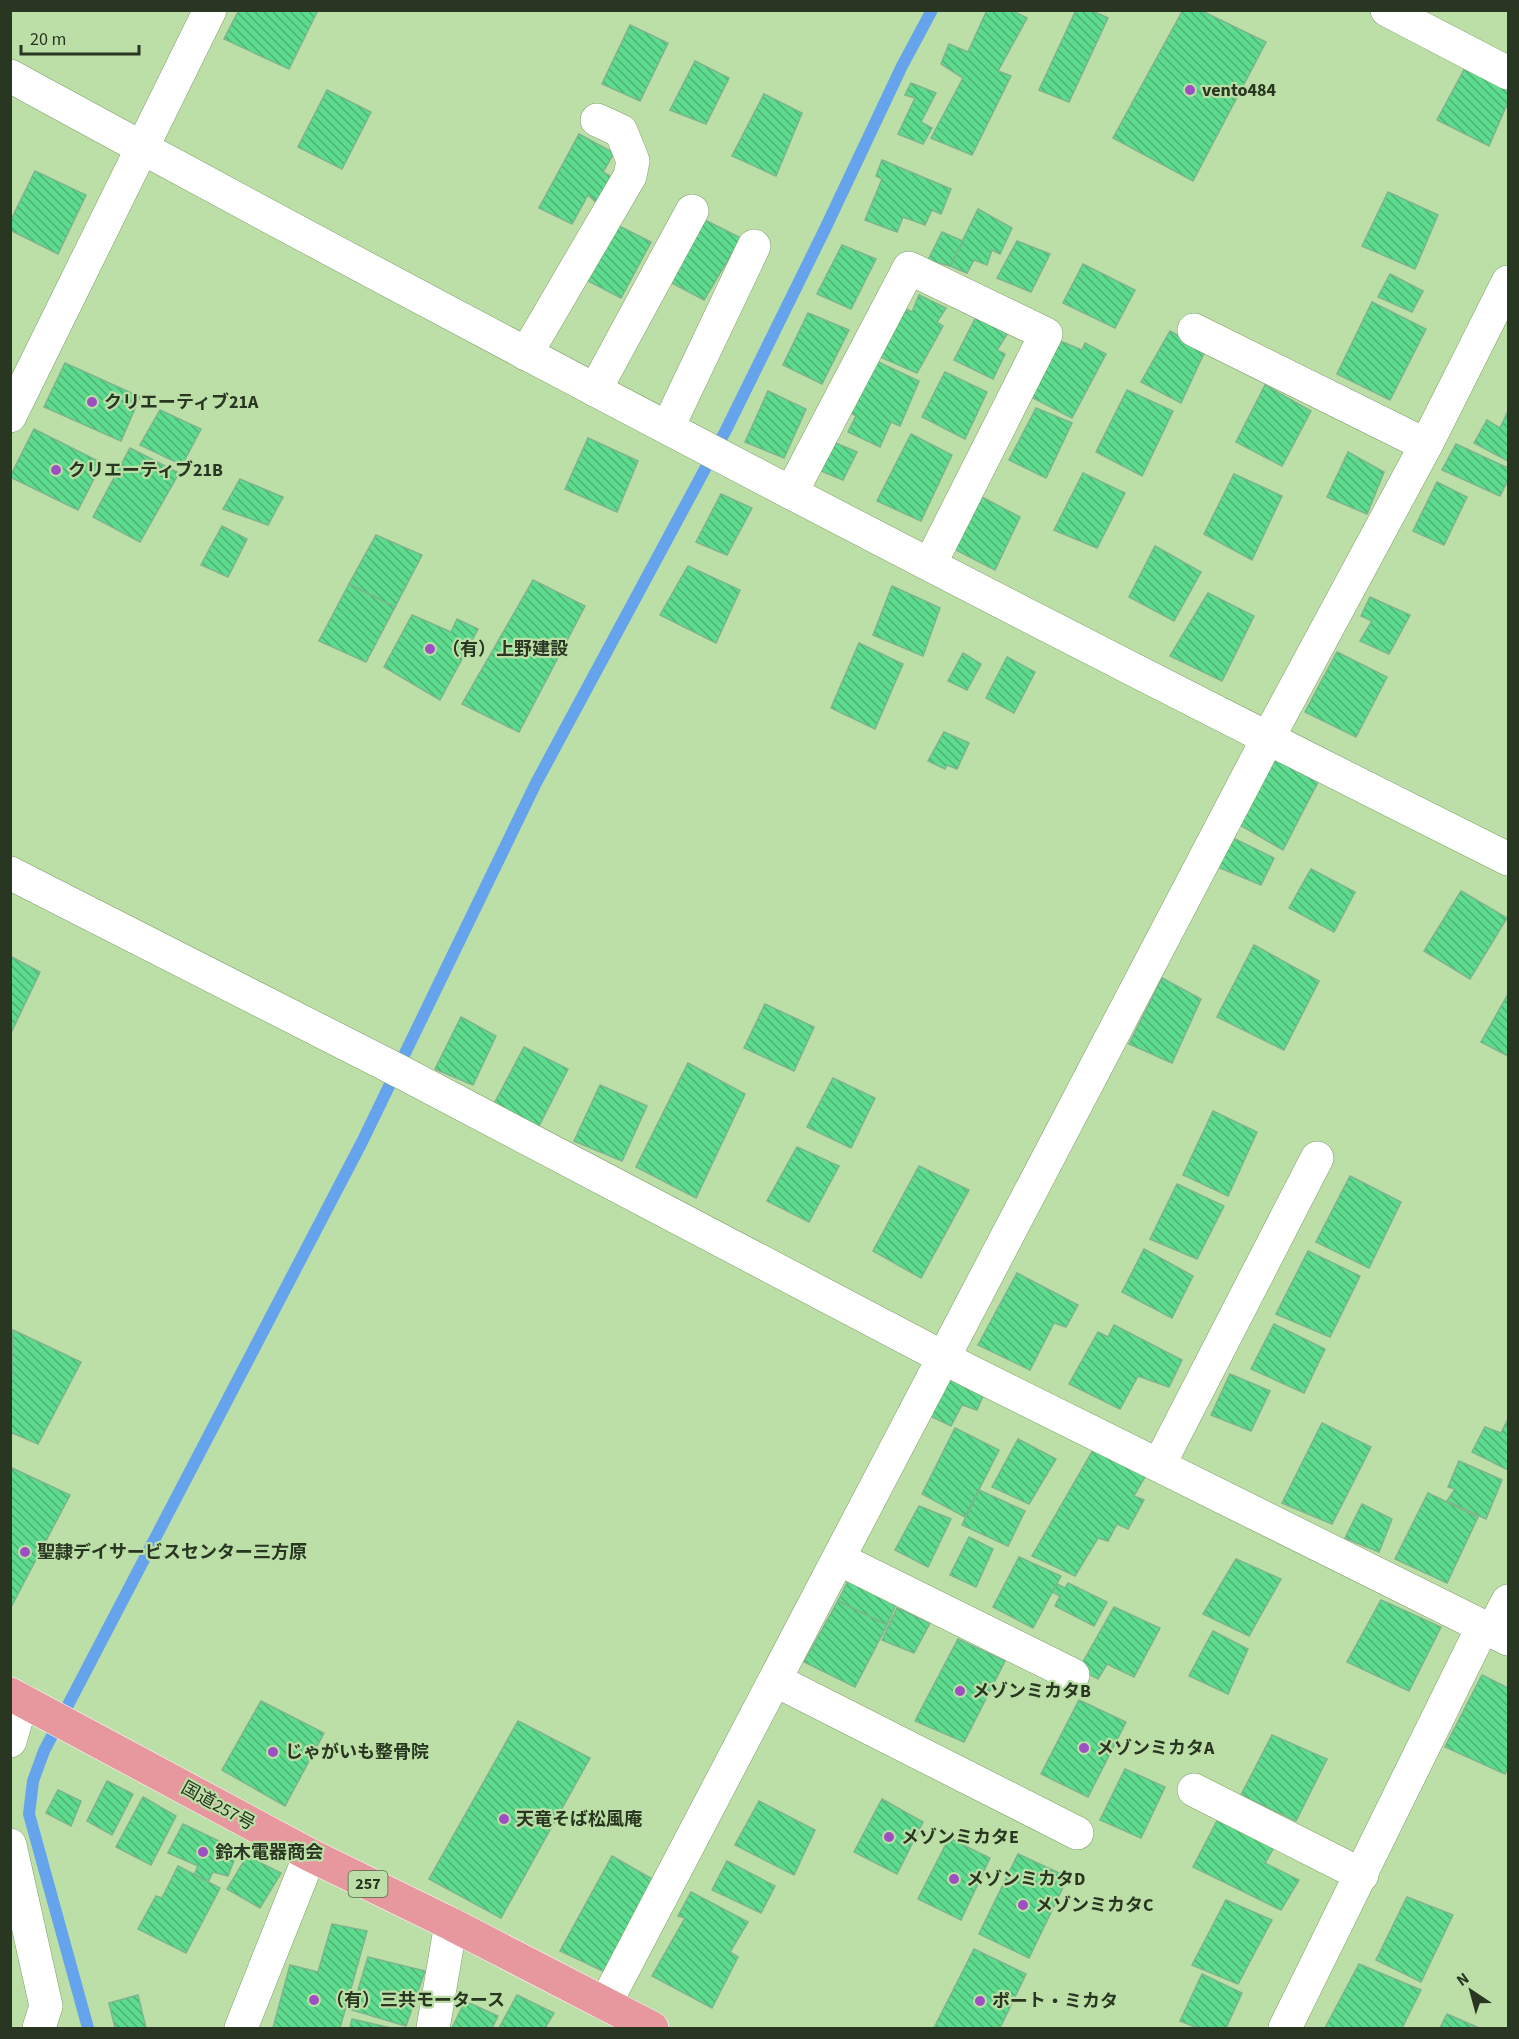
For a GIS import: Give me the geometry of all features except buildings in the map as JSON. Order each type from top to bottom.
[{"type":"highway","name":"国道257号","points":[[25,1702],[310,1855],[451,1924],[652,2028]]},
{"type":"street","points":[[10,416],[210,10]]},
{"type":"street","points":[[1387,10],[1509,73]]},
{"type":"street","points":[[10,76],[525,354],[746,467],[791,493],[1509,859]]},
{"type":"street","points":[[525,354],[630,176],[633,161],[621,131],[597,120]]},
{"type":"street","points":[[595,390],[692,211]]},
{"type":"street","points":[[668,428],[754,246]]},
{"type":"street","points":[[791,493],[909,268],[1046,334],[930,564]]},
{"type":"street","points":[[605,2004],[1268,738],[1426,445],[1509,282]]},
{"type":"street","points":[[1194,330],[1426,445]]},
{"type":"street","points":[[10,873],[403,1072],[944,1357],[1495,1632]]},
{"type":"street","points":[[1159,1465],[1317,1158]]},
{"type":"street","points":[[839,1558],[1073,1675]]},
{"type":"street","points":[[1285,2028],[1362,1875],[1495,1632],[1509,1601]]},
{"type":"street","points":[[775,1680],[1077,1833]]},
{"type":"street","points":[[10,1741],[25,1702]]},
{"type":"street","points":[[1194,1790],[1362,1875]]},
{"type":"street","points":[[10,1845],[46,2006],[39,2028]]},
{"type":"street","points":[[241,2028],[310,1855]]},
{"type":"street","points":[[433,2028],[451,1924]]},
{"type":"waterway","points":[[88,2028],[29,1814],[33,1781],[44,1751],[362,1142],[536,783],[726,430],[902,66],[932,10]]},
{"type":"place","name":"vento484","points":[[1190,90]]},
{"type":"place","name":"クリエーティブ21A","points":[[92,402]]},
{"type":"place","name":"クリエーティブ21B","points":[[56,470]]},
{"type":"place","name":"（有）上野建設","points":[[430,649]]},
{"type":"place","name":"聖隷デイサービスセンター三方原","points":[[25,1552]]},
{"type":"place","name":"メゾンミカタB","points":[[960,1691]]},
{"type":"place","name":"メゾンミカタA","points":[[1084,1748]]},
{"type":"place","name":"じゃがいも整骨院","points":[[273,1752]]},
{"type":"place","name":"天竜そば松風庵","points":[[504,1819]]},
{"type":"place","name":"メゾンミカタE","points":[[889,1837]]},
{"type":"place","name":"鈴木電器商会","points":[[203,1852]]},
{"type":"place","name":"メゾンミカタD","points":[[954,1879]]},
{"type":"place","name":"メゾンミカタC","points":[[1023,1905]]},
{"type":"place","name":"（有）三共モータース","points":[[314,2000]]},
{"type":"place","name":"ポート・ミカタ","points":[[980,2001]]}]
